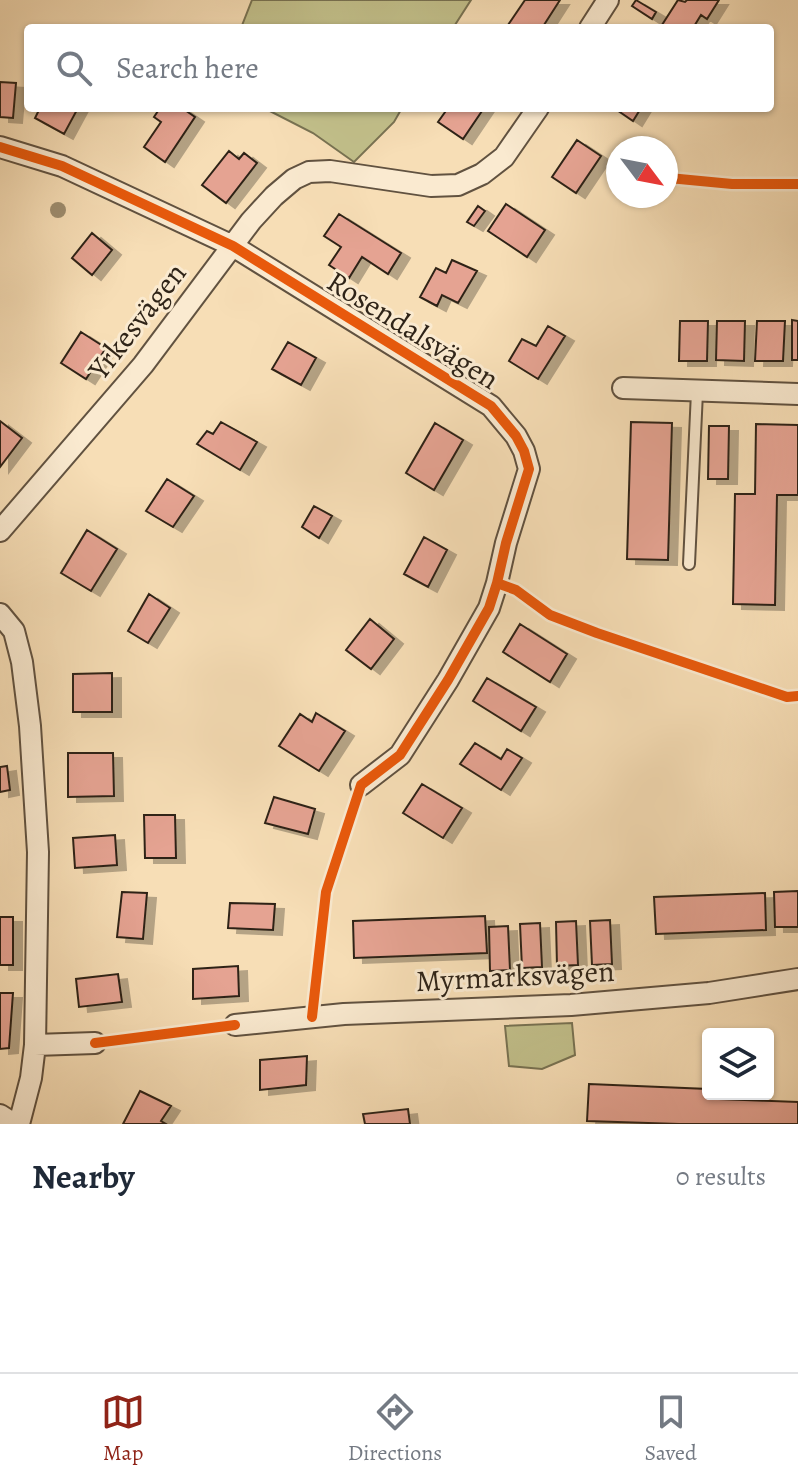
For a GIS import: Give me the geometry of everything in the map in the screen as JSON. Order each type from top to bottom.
[{"type":"street","points":[[593,24],[608,0]]},
{"type":"street","name":"Yrkesvägen","points":[[0,531],[143,365],[251,221],[294,179],[309,172],[330,171],[431,186],[458,185],[482,174],[504,157],[535,112]]},
{"type":"street","name":"Rosendalsvägen","points":[[0,147],[62,166],[233,246],[491,406],[516,436],[529,469],[489,608],[400,755],[361,785]]},
{"type":"street","points":[[623,388],[798,394]]},
{"type":"street","points":[[0,614],[14,631],[22,662],[30,726],[38,852],[35,1045],[31,1078],[16,1124],[0,1115]]},
{"type":"street","name":"Myrmarksvägen","points":[[235,1025],[344,1014],[571,1005],[709,993],[798,979]]},
{"type":"street","points":[[35,1045],[95,1043]]},
{"type":"lane","points":[[689,564],[697,392]]},
{"type":"shaded area","points":[[252,0],[471,0],[456,24],[243,24]]},
{"type":"shaded area","points":[[272,112],[400,112],[394,122],[354,162],[313,133]]},
{"type":"shaded area","points":[[572,1023],[575,1055],[542,1069],[509,1066],[505,1026]]},
{"type":"building","points":[[525,0],[560,0],[545,24],[509,24]]},
{"type":"building","points":[[636,0],[656,12],[652,19],[632,6]]},
{"type":"building","points":[[678,0],[719,0],[707,19],[701,15],[695,24],[663,24]]},
{"type":"building","points":[[0,82],[16,83],[13,118],[0,117]]},
{"type":"building","points":[[38,112],[76,112],[64,134],[35,118]]},
{"type":"building","points":[[157,112],[188,112],[195,117],[165,162],[144,147],[161,122],[154,117]]},
{"type":"building","points":[[445,112],[481,112],[463,139],[438,122]]},
{"type":"building","points":[[620,112],[639,112],[633,121]]},
{"type":"building","points":[[577,140],[601,156],[576,193],[552,177]]},
{"type":"building","points":[[229,151],[239,159],[244,153],[257,163],[226,203],[202,185]]},
{"type":"building","points":[[506,204],[545,230],[527,257],[488,231]]},
{"type":"building","points":[[478,206],[485,211],[474,226],[467,222]]},
{"type":"building","points":[[339,214],[401,253],[388,274],[362,257],[349,278],[329,265],[341,247],[324,236]]},
{"type":"building","points":[[92,233],[112,250],[92,275],[72,258]]},
{"type":"building","points":[[452,260],[477,271],[458,303],[442,295],[437,306],[420,297],[436,268],[446,273]]},
{"type":"building","points":[[792,320],[798,321],[798,360],[792,360]]},
{"type":"building","points":[[680,321],[708,321],[707,361],[679,361]]},
{"type":"building","points":[[717,321],[745,321],[744,361],[716,360]]},
{"type":"building","points":[[757,321],[785,321],[783,361],[755,361]]},
{"type":"building","points":[[548,326],[565,336],[538,379],[509,361],[522,339],[536,346]]},
{"type":"building","points":[[81,332],[106,348],[86,379],[61,363]]},
{"type":"building","points":[[288,342],[316,358],[301,385],[272,369]]},
{"type":"building","points":[[0,421],[22,438],[0,467]]},
{"type":"building","points":[[221,422],[257,442],[240,470],[197,444],[207,431],[213,434]]},
{"type":"building","points":[[631,422],[672,423],[668,560],[627,559]]},
{"type":"building","points":[[435,423],[463,440],[434,490],[406,473]]},
{"type":"building","points":[[756,424],[798,425],[798,495],[777,495],[775,605],[733,604],[735,494],[755,494]]},
{"type":"building","points":[[709,426],[729,426],[728,479],[708,479]]},
{"type":"building","points":[[167,479],[194,496],[173,527],[146,511]]},
{"type":"building","points":[[314,506],[332,516],[319,538],[302,527]]},
{"type":"building","points":[[87,530],[117,549],[91,591],[61,573]]},
{"type":"building","points":[[424,537],[447,550],[428,587],[404,574]]},
{"type":"building","points":[[149,594],[170,608],[148,643],[128,631]]},
{"type":"building","points":[[370,619],[394,639],[371,669],[346,650]]},
{"type":"building","points":[[520,624],[567,654],[550,682],[503,652]]},
{"type":"building","points":[[112,673],[112,712],[73,712],[73,674]]},
{"type":"building","points":[[487,678],[536,707],[521,731],[473,701]]},
{"type":"building","points":[[316,713],[345,731],[319,771],[279,746],[300,714],[312,722]]},
{"type":"building","points":[[475,743],[501,759],[507,749],[522,758],[501,790],[460,764]]},
{"type":"building","points":[[68,753],[113,753],[114,796],[68,797]]},
{"type":"building","points":[[7,766],[10,790],[0,792],[0,767]]},
{"type":"building","points":[[422,784],[462,808],[443,838],[403,813]]},
{"type":"building","points":[[274,797],[315,809],[308,834],[265,823]]},
{"type":"building","points":[[144,815],[175,815],[176,858],[145,858]]},
{"type":"building","points":[[115,835],[117,865],[75,868],[73,838]]},
{"type":"building","points":[[798,891],[798,927],[775,927],[774,892]]},
{"type":"building","points":[[122,892],[147,893],[143,939],[117,937]]},
{"type":"building","points":[[765,893],[766,930],[656,934],[654,897]]},
{"type":"building","points":[[230,903],[275,904],[273,930],[228,928]]},
{"type":"building","points":[[485,916],[487,953],[354,958],[353,921]]},
{"type":"building","points":[[0,917],[13,917],[13,965],[0,965]]},
{"type":"building","points":[[610,920],[612,964],[592,965],[590,921]]},
{"type":"building","points":[[576,921],[578,965],[557,966],[556,922]]},
{"type":"building","points":[[540,923],[542,967],[522,968],[520,924]]},
{"type":"building","points":[[508,926],[510,970],[490,971],[489,927]]},
{"type":"building","points":[[238,966],[239,996],[193,999],[193,969]]},
{"type":"building","points":[[118,974],[122,1002],[79,1007],[76,979]]},
{"type":"building","points":[[0,993],[13,993],[9,1048],[0,1049]]},
{"type":"building","points":[[307,1056],[306,1085],[260,1090],[260,1060]]},
{"type":"building","points":[[589,1084],[702,1089],[702,1100],[798,1102],[798,1124],[587,1121]]},
{"type":"building","points":[[140,1091],[171,1106],[161,1121],[166,1124],[123,1124]]},
{"type":"building","points":[[408,1109],[410,1124],[365,1124],[363,1114]]},
{"type":"cycle path","points":[[0,147],[62,166],[233,246],[491,406],[516,436],[524,451],[529,469],[489,608],[400,755],[361,785],[326,892],[312,1017]]},
{"type":"cycle path","points":[[678,179],[732,184],[798,184]]},
{"type":"cycle path","points":[[497,583],[516,590],[550,615],[597,633],[787,697],[798,696]]},
{"type":"cycle path","points":[[95,1043],[235,1025]]}]
